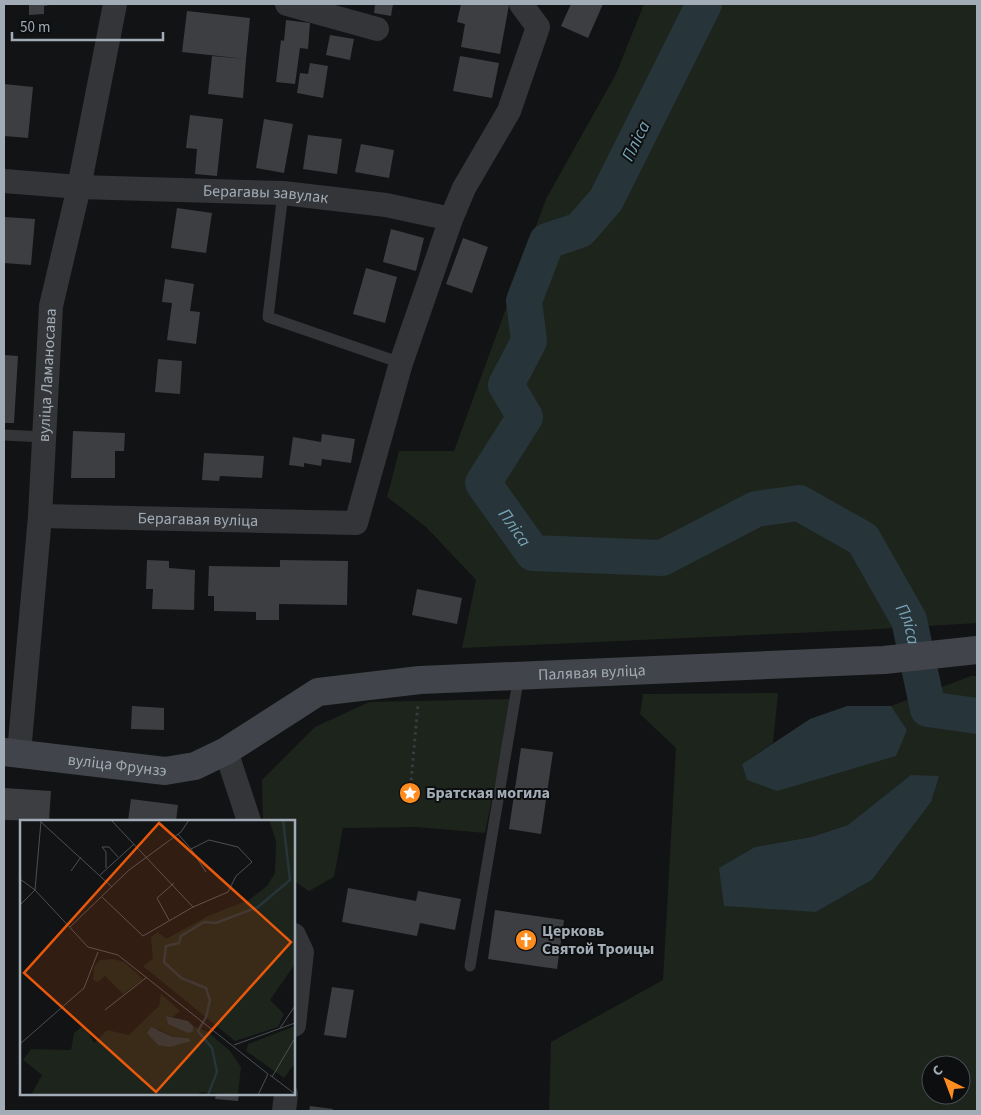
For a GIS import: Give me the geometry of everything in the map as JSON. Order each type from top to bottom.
[{"type":"street","name":"вуліца Ламаносава","points":[[12,752],[40,516],[51,306],[79,187],[115,4]]},
{"type":"street","points":[[287,4],[377,29]]},
{"type":"street","points":[[400,363],[451,219],[464,188],[509,110],[538,27],[521,4]]},
{"type":"street","name":"Берагавы завулак","points":[[4,181],[79,187],[283,193],[386,205],[451,219]]},
{"type":"street","name":"Берагавая вуліца","points":[[40,516],[356,523],[400,363]]},
{"type":"street","name":"Палявая вуліца","points":[[226,751],[318,692],[420,680],[884,660],[977,650]]},
{"type":"street","points":[[226,751],[249,820]]},
{"type":"street","name":"вуліца Фрунзэ","points":[[12,752],[165,771],[195,766],[226,751]]},
{"type":"street","points":[[295,937],[302,952],[295,1016]]},
{"type":"street","points":[[284,1111],[286,1095]]},
{"type":"lane","points":[[283,193],[268,317],[400,363]]},
{"type":"lane","points":[[4,435],[44,437]]},
{"type":"lane","points":[[470,966],[519,675]]},
{"type":"path","points":[[410,793],[420,680]]},
{"type":"shaded area","points":[[644,4],[977,4],[977,623],[462,648],[476,580],[426,527],[387,497],[399,451],[454,451],[546,199],[616,74]]},
{"type":"shaded area","points":[[971,676],[977,676],[977,1111],[549,1111],[551,1042],[663,980],[676,748],[640,714],[643,694],[778,693],[773,743],[742,764],[907,730],[891,706]],"holes":[[[931,802],[872,880],[816,912],[755,847],[811,837]]]},
{"type":"shaded area","points":[[512,699],[485,833],[417,827],[343,828],[334,877],[309,891],[295,882],[295,820],[263,820],[262,780],[315,727],[369,702]]},
{"type":"shaded area","points":[[847,706],[891,706],[907,730],[896,756],[777,791],[747,780],[742,764],[810,719]]},
{"type":"shaded area","points":[[911,775],[939,776],[931,802],[872,880],[816,912],[724,906],[719,868],[755,847],[811,837],[848,825]]},
{"type":"building","points":[[29,4],[50,5],[44,6],[44,14],[29,15]]},
{"type":"building","points":[[375,4],[393,4],[391,16],[374,13]]},
{"type":"building","points":[[461,4],[509,5],[500,54],[461,47],[465,24],[457,22]]},
{"type":"building","points":[[571,4],[603,4],[588,38],[561,26]]},
{"type":"building","points":[[187,11],[250,18],[246,59],[182,52]]},
{"type":"building","points":[[286,20],[310,23],[308,49],[300,48],[295,84],[276,82],[281,40],[284,41]]},
{"type":"building","points":[[330,35],[354,39],[350,60],[326,55]]},
{"type":"building","points":[[212,56],[246,59],[243,98],[208,94]]},
{"type":"building","points":[[460,56],[499,63],[492,98],[453,91]]},
{"type":"building","points":[[310,63],[328,66],[323,98],[297,93],[300,73],[308,74]]},
{"type":"building","points":[[4,84],[33,87],[28,138],[4,136]]},
{"type":"building","points":[[190,115],[223,119],[217,176],[195,174],[197,149],[186,148]]},
{"type":"building","points":[[264,119],[293,124],[284,173],[256,168]]},
{"type":"building","points":[[308,135],[342,139],[337,174],[303,169]]},
{"type":"building","points":[[361,144],[394,150],[389,178],[355,172]]},
{"type":"building","points":[[177,208],[212,213],[206,253],[171,248]]},
{"type":"building","points":[[4,217],[35,219],[31,265],[4,263]]},
{"type":"building","points":[[391,229],[424,238],[416,271],[383,262]]},
{"type":"building","points":[[463,238],[488,247],[472,293],[446,284]]},
{"type":"building","points":[[366,268],[397,277],[385,323],[353,314]]},
{"type":"building","points":[[165,279],[194,284],[190,311],[200,312],[196,344],[167,340],[172,303],[162,302]]},
{"type":"building","points":[[4,355],[18,356],[14,423],[4,423]]},
{"type":"building","points":[[158,359],[182,361],[180,394],[155,392]]},
{"type":"building","points":[[73,431],[125,433],[124,451],[115,451],[115,478],[71,478]]},
{"type":"building","points":[[322,434],[355,439],[351,463],[322,459],[321,466],[304,463],[304,467],[289,465],[293,437],[321,442]]},
{"type":"building","points":[[204,453],[264,456],[262,478],[220,476],[219,481],[202,480]]},
{"type":"building","points":[[147,560],[169,561],[169,568],[195,570],[194,610],[152,609],[153,589],[146,589]]},
{"type":"building","points":[[280,560],[348,561],[347,605],[279,604],[279,620],[256,620],[256,612],[214,611],[214,596],[208,596],[209,566],[280,567]]},
{"type":"building","points":[[417,589],[462,598],[457,624],[412,615]]},
{"type":"building","points":[[132,706],[164,708],[164,730],[131,729]]},
{"type":"building","points":[[521,748],[553,752],[541,834],[509,829]]},
{"type":"building","points":[[4,788],[51,791],[49,820],[4,820]]},
{"type":"building","points":[[131,799],[178,805],[176,820],[128,820]]},
{"type":"building","points":[[348,888],[416,901],[418,891],[461,899],[455,930],[420,923],[417,936],[342,922]]},
{"type":"building","name":"Церковь Святой Троицы","points":[[495,910],[564,920],[557,969],[488,959]]},
{"type":"building","points":[[332,987],[354,990],[346,1038],[324,1035]]},
{"type":"building","points":[[216,1095],[239,1095],[238,1101],[215,1099]]},
{"type":"building","points":[[310,1106],[333,1109],[332,1111],[309,1111]]},
{"type":"waterway","name":"Пліса","points":[[704,4],[606,200],[580,230],[547,241],[524,301],[529,341],[506,385],[525,417],[483,483],[533,553],[662,558],[756,509],[799,503],[863,539],[909,620],[928,709],[977,716]]},
{"type":"place","name":"Братская могила","points":[[410,793]]},
{"type":"place","name":"Церковь Святой Троицы","points":[[526,940]]}]
